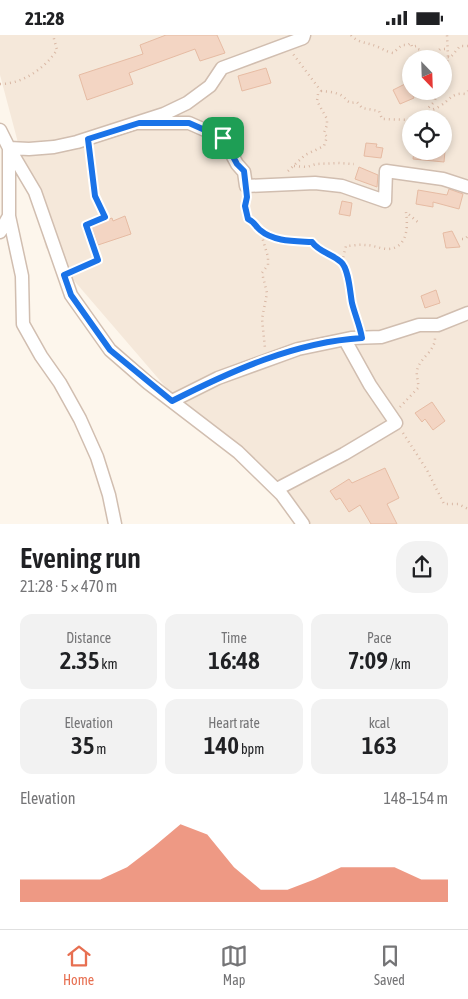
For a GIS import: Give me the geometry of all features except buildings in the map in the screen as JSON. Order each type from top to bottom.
[{"type":"street","points":[[9,147],[29,149],[54,147],[88,139],[164,114],[187,103],[210,86],[222,68],[303,38],[304,35]]},
{"type":"street","points":[[139,123],[189,123],[223,138],[237,164],[244,171],[246,186],[315,183],[342,186],[385,201],[386,171],[443,179],[468,187]]},
{"type":"street","points":[[0,130],[35,192],[71,295],[110,350],[238,452],[277,489],[303,524]]},
{"type":"street","points":[[9,147],[9,216],[22,276],[23,324],[80,419],[97,457],[109,495],[115,524]]},
{"type":"street","points":[[0,232],[9,216]]},
{"type":"street","points":[[172,401],[218,378],[298,349],[345,340],[381,337],[419,325],[438,325],[468,313]]},
{"type":"street","points":[[277,489],[337,458],[396,423],[370,385],[345,340]]},
{"type":"path","points":[[0,85],[20,81],[34,73],[52,58],[58,46],[53,35]]},
{"type":"path","points":[[351,35],[356,40],[377,46],[391,53],[394,53],[402,45],[411,43],[412,47],[416,46],[429,59],[431,55],[434,55],[440,49],[447,49],[447,35]]},
{"type":"path","points":[[282,46],[292,52],[321,91],[337,93],[347,101],[357,102],[362,108],[379,111],[382,119],[402,120]]},
{"type":"path","points":[[452,56],[460,46],[468,46]]},
{"type":"path","points":[[288,178],[288,172],[305,155],[324,146],[327,137],[324,133],[327,119],[317,101],[318,94],[321,91]]},
{"type":"path","points":[[432,110],[446,103],[450,97],[459,93],[465,94],[468,91]]},
{"type":"path","points":[[428,110],[435,100]]},
{"type":"path","points":[[64,275],[98,260],[86,225],[105,217],[95,196],[88,139]]},
{"type":"path","points":[[294,166],[307,167],[316,164],[338,163],[354,165]]},
{"type":"path","points":[[246,186],[247,197],[245,206],[248,219],[254,221],[260,230],[268,257],[268,265],[262,273],[267,293],[262,319],[266,360]]},
{"type":"path","points":[[362,338],[358,318],[352,303],[352,295],[349,290],[349,280],[342,263],[346,246],[365,245],[387,249],[396,248],[404,239],[408,225],[406,212],[420,224]]},
{"type":"path","points":[[260,230],[274,238],[287,241],[312,242],[315,247],[342,263]]},
{"type":"path","points":[[462,239],[468,236]]},
{"type":"path","points":[[435,334],[435,343],[417,370],[418,388],[402,402],[396,423],[427,470],[444,504],[458,504],[468,509]]},
{"type":"shaded area","points":[[0,35],[468,35],[468,524],[305,524],[200,427],[46,248],[0,75]]},
{"type":"route","points":[[139,123],[189,123],[223,138],[237,164],[244,171],[247,197],[245,206],[248,219],[254,221],[260,230],[274,238],[287,241],[312,242],[315,247],[342,263],[349,280],[349,290],[352,295],[352,303],[358,318],[362,338],[352,338],[298,349],[218,378],[172,401],[110,350],[71,295],[64,275],[98,260],[86,225],[105,217],[95,196],[88,139],[139,123]]}]
